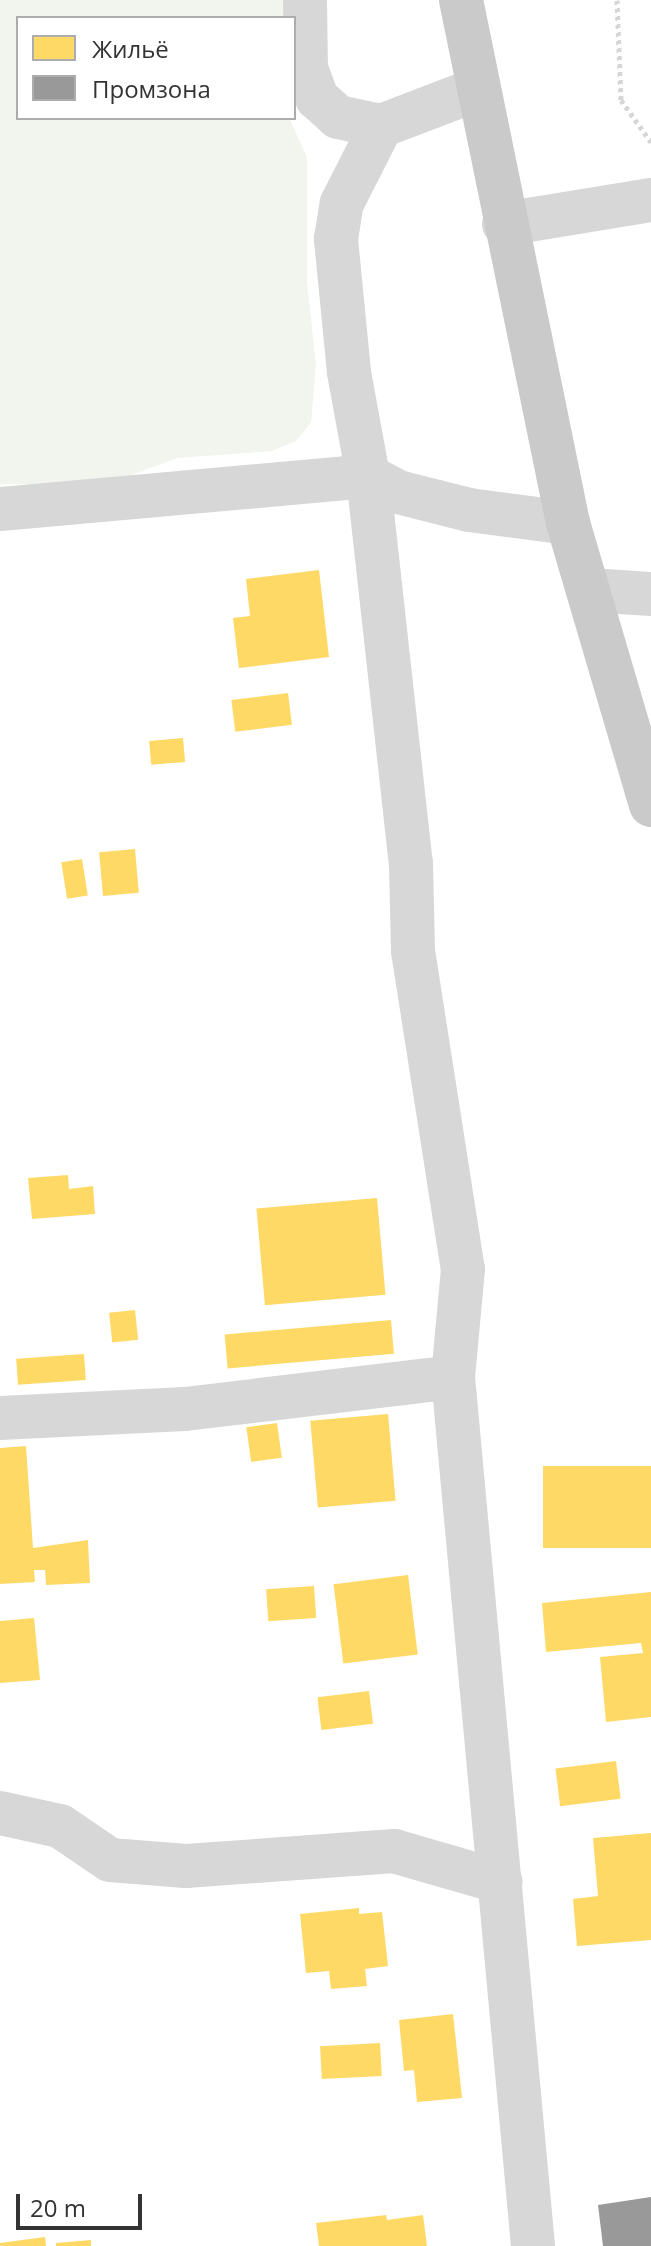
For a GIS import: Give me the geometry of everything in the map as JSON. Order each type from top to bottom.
[{"type":"main road","points":[[461,0],[504,224],[568,523],[651,805]]},
{"type":"street","points":[[305,0],[306,68],[317,98],[338,117],[381,126],[478,89]]},
{"type":"street","points":[[381,126],[342,203],[336,239],[349,372],[368,476],[411,863],[413,951],[463,1269],[453,1377],[533,2246]]},
{"type":"street","points":[[504,224],[651,200]]},
{"type":"street","points":[[0,509],[368,476],[398,492],[469,510],[568,523]]},
{"type":"street","points":[[590,590],[651,594]]},
{"type":"street","points":[[0,1418],[185,1409],[453,1377]]},
{"type":"street","points":[[0,1813],[60,1826],[110,1860],[186,1866],[394,1851],[501,1882]]},
{"type":"path","points":[[617,0],[621,100],[651,142]]},
{"type":"shaded area","points":[[0,0],[283,0],[283,16],[16,16],[16,120],[290,120],[307,157],[307,282],[316,365],[311,423],[296,441],[272,451],[177,458],[104,485],[0,484]]},
{"type":"building: Жильё","points":[[319,570],[329,657],[239,668],[233,618],[250,616],[246,579]]},
{"type":"building: Жильё","points":[[288,693],[292,725],[235,732],[231,700]]},
{"type":"building: Жильё","points":[[183,738],[185,762],[151,765],[149,741]]},
{"type":"building: Жильё","points":[[135,849],[139,893],[103,896],[99,852]]},
{"type":"building: Жильё","points":[[82,859],[88,896],[67,899],[61,862]]},
{"type":"building: Жильё","points":[[68,1175],[69,1189],[93,1186],[95,1214],[32,1219],[28,1178]]},
{"type":"building: Жильё","points":[[377,1198],[385,1295],[265,1305],[256,1209]]},
{"type":"building: Жильё","points":[[135,1310],[138,1340],[112,1343],[109,1313]]},
{"type":"building: Жильё","points":[[391,1320],[394,1354],[228,1368],[225,1335]]},
{"type":"building: Жильё","points":[[84,1354],[86,1380],[18,1385],[16,1359]]},
{"type":"building: Жильё","points":[[388,1414],[396,1501],[318,1507],[310,1421]]},
{"type":"building: Жильё","points":[[277,1423],[282,1458],[251,1462],[246,1427]]},
{"type":"building: Жильё","points":[[26,1446],[33,1548],[88,1540],[90,1583],[46,1585],[45,1570],[34,1570],[35,1582],[0,1584],[0,1448]]},
{"type":"building: Жильё","points":[[543,1466],[651,1466],[651,1548],[543,1548]]},
{"type":"building: Жильё","points":[[408,1575],[418,1654],[343,1664],[334,1584]]},
{"type":"building: Жильё","points":[[314,1586],[316,1618],[268,1621],[266,1589]]},
{"type":"building: Жильё","points":[[651,1592],[651,1717],[606,1722],[600,1657],[643,1653],[641,1643],[546,1652],[542,1603]]},
{"type":"building: Жильё","points":[[34,1618],[40,1680],[0,1683],[0,1621]]},
{"type":"building: Жильё","points":[[369,1691],[373,1724],[321,1730],[317,1697]]},
{"type":"building: Жильё","points":[[616,1761],[621,1799],[560,1806],[555,1768]]},
{"type":"building: Жильё","points":[[651,1833],[651,1940],[577,1946],[573,1899],[598,1896],[593,1838]]},
{"type":"building: Жильё","points":[[359,1908],[359,1914],[382,1912],[388,1966],[365,1969],[367,1986],[331,1989],[329,1971],[306,1973],[300,1914]]},
{"type":"building: Жильё","points":[[453,2014],[462,2098],[417,2102],[414,2070],[404,2071],[399,2020]]},
{"type":"building: Жильё","points":[[380,2043],[382,2076],[322,2079],[320,2046]]},
{"type":"building: Жильё","points":[[386,2215],[387,2220],[423,2215],[427,2246],[319,2246],[316,2223]]},
{"type":"building: Жильё","points":[[45,2237],[46,2246],[0,2246],[0,2243]]},
{"type":"building: Жильё","points":[[91,2240],[91,2246],[56,2246],[56,2243]]},
{"type":"building: Промзона","points":[[651,2197],[651,2246],[603,2246],[598,2205]]}]
